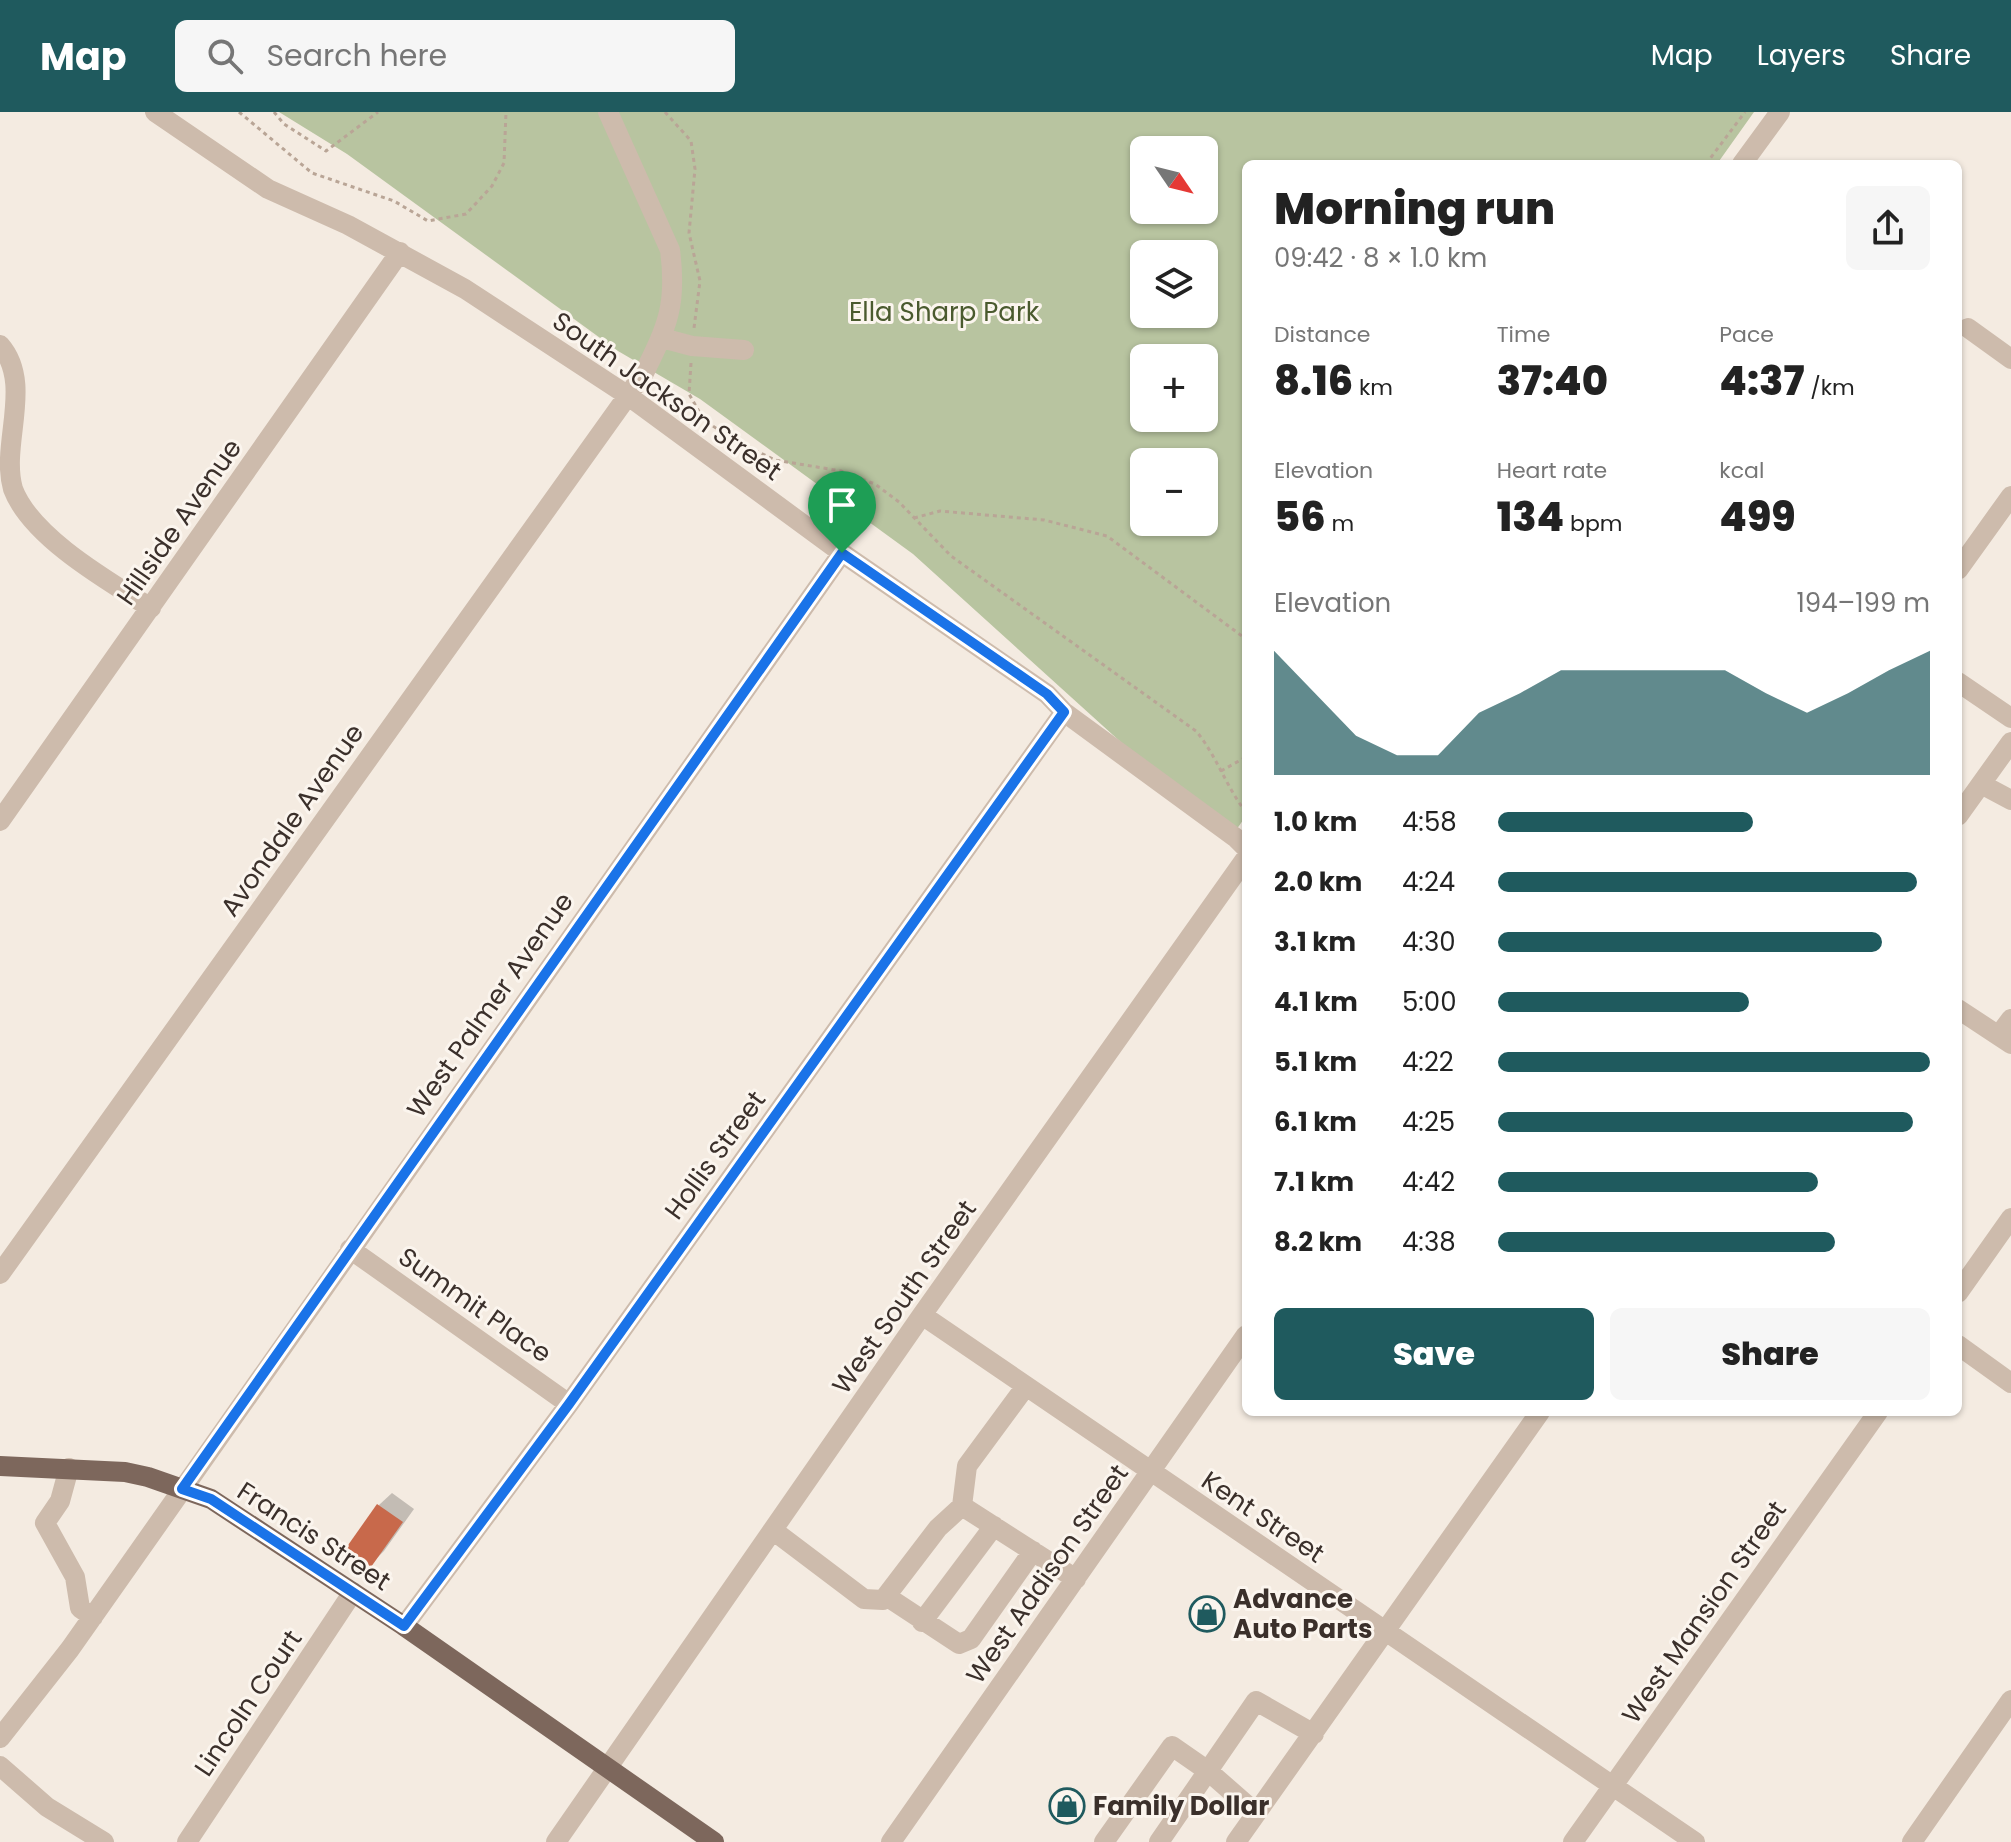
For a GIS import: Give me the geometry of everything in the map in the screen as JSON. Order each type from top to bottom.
[{"type":"main road","name":"Francis Street","points":[[0,1466],[125,1472],[211,1499],[404,1626],[714,1842]]},
{"type":"street","name":"South Jackson Street","points":[[155,112],[268,189],[348,225],[465,289],[627,395],[842,553],[1047,694],[1064,712],[1242,844]]},
{"type":"street","name":"Avondale Avenue","points":[[0,1274],[644,373],[671,314],[670,250],[608,112]]},
{"type":"street","points":[[1745,160],[1780,112]]},
{"type":"street","name":"Hillside Avenue","points":[[4,806],[151,608],[400,252]]},
{"type":"street","points":[[1968,328],[2011,359]]},
{"type":"street","points":[[662,338],[692,346],[744,350]]},
{"type":"street","points":[[0,345],[14,377],[7,453],[12,488],[32,519],[54,542],[151,608]]},
{"type":"street","points":[[1962,564],[2011,496]]},
{"type":"street","name":"West Palmer Avenue","points":[[0,1738],[93,1617],[842,553]]},
{"type":"street","points":[[1962,685],[2011,718]]},
{"type":"street","name":"Hollis Street","points":[[404,1626],[569,1404],[1064,712]]},
{"type":"street","points":[[1962,810],[2011,742]]},
{"type":"street","points":[[1981,784],[2011,800]]},
{"type":"street","name":"West South Street","points":[[556,1842],[922,1315],[1242,864]]},
{"type":"street","points":[[1962,1011],[2007,1033]]},
{"type":"street","points":[[1962,1287],[2011,1220]]},
{"type":"street","name":"Summit Place","points":[[350,1249],[569,1404]]},
{"type":"street","name":"Kent Street","points":[[922,1315],[1695,1842]]},
{"type":"street","name":"West Addison Street","points":[[891,1842],[1242,1341]]},
{"type":"street","points":[[1962,1348],[2011,1383]]},
{"type":"street","points":[[774,1531],[864,1599],[883,1600],[938,1528],[962,1506],[967,1466],[1026,1386]]},
{"type":"street","points":[[1236,1842],[1537,1416]]},
{"type":"street","name":"West Mansion Street","points":[[1573,1842],[1875,1416]]},
{"type":"street","points":[[69,1468],[60,1501],[45,1523],[75,1577],[80,1608],[93,1617]]},
{"type":"street","points":[[962,1506],[1076,1579]]},
{"type":"street","points":[[922,1622],[994,1526]]},
{"type":"street","points":[[886,1596],[959,1644],[971,1639],[1033,1551]]},
{"type":"street","name":"Lincoln Court","points":[[187,1842],[353,1592]]},
{"type":"street","points":[[1912,1842],[2011,1700]]},
{"type":"street","points":[[1159,1842],[1256,1701],[1314,1734]]},
{"type":"street","points":[[1104,1842],[1172,1746],[1208,1771],[1256,1813]]},
{"type":"street","points":[[0,1766],[47,1807],[104,1842]]},
{"type":"path","points":[[239,112],[312,173],[394,201],[428,221],[466,214],[492,186],[504,163],[506,112]]},
{"type":"path","points":[[274,112],[284,124],[326,151],[378,112]]},
{"type":"path","points":[[665,112],[691,141],[695,169],[689,233],[700,281],[689,394],[704,420],[732,439],[775,460],[841,471],[875,484],[899,502],[951,556],[1196,731],[1207,744],[1231,792],[1242,807]]},
{"type":"path","points":[[1709,160],[1745,112]]},
{"type":"path","points":[[914,518],[940,511],[1029,519],[1107,536],[1242,636]]},
{"type":"path","points":[[1221,771],[1242,759]]},
{"type":"green space","name":"Ella Sharp Park","points":[[279,112],[1754,112],[1720,160],[1242,160],[1242,822],[1229,840],[913,554],[700,399],[618,351],[347,154]]},
{"type":"building","points":[[377,1504],[403,1522],[371,1567],[346,1548]]},
{"type":"place","name":"Advance Auto Parts","points":[[1207,1614]]},
{"type":"place","name":"Family Dollar","points":[[1067,1806]]},
{"type":"route","points":[[842,553],[1047,694],[1064,712],[569,1404],[404,1626],[211,1499],[182,1489],[842,553]]}]
